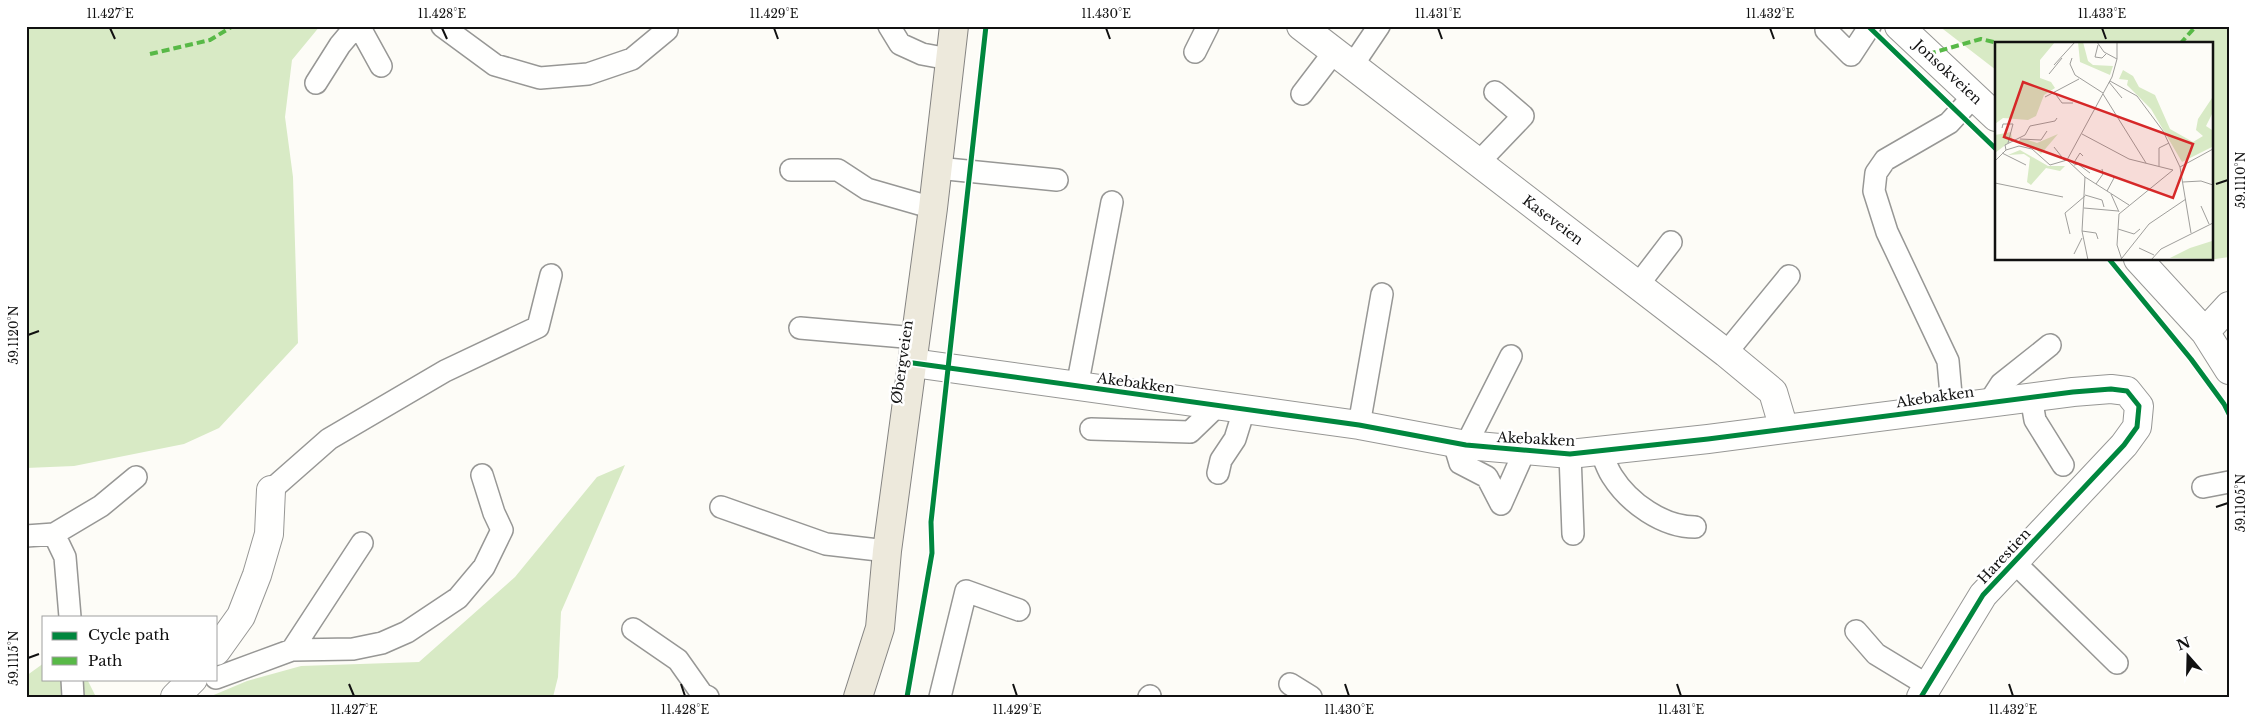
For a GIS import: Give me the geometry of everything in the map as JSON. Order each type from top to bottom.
[{"type":"main road","name":"Øbergveien","points":[[858,697],[865,680],[880,628],[887,551],[915,351],[954,26]]},
{"type":"street","name":"Kaseveien","points":[[1301,26],[1726,353],[1773,392],[1784,429]]},
{"type":"street","name":"Jonsokveien","points":[[1899,26],[1995,116]]},
{"type":"street","points":[[2139,260],[2205,332],[2229,370]]},
{"type":"street","points":[[2205,332],[2229,306]]},
{"type":"street","name":"Akebakken","points":[[915,351],[1077,386],[1359,425],[1460,444],[1570,454],[1784,429],[1990,401],[2111,389],[2127,391],[2139,406],[2136,427],[2124,445]]},
{"type":"street","name":"Harestien","points":[[1924,691],[1983,595],[2124,445]]},
{"type":"street","points":[[218,648],[241,616],[257,575],[269,534],[271,490]]},
{"type":"lane","points":[[316,83],[340,45],[358,26],[381,66]]},
{"type":"lane","points":[[442,26],[495,64],[540,78],[588,74],[632,59],[667,30]]},
{"type":"lane","points":[[889,26],[900,44],[922,54],[949,59]]},
{"type":"lane","points":[[1195,52],[1208,26]]},
{"type":"lane","points":[[1302,94],[1379,26]]},
{"type":"lane","points":[[1826,30],[1851,55],[1870,26]]},
{"type":"lane","points":[[1478,163],[1523,116],[1495,92]]},
{"type":"lane","points":[[1952,406],[1948,361],[1887,232],[1874,191],[1876,173],[1885,160],[1949,123],[1974,96]]},
{"type":"lane","points":[[937,168],[1057,180]]},
{"type":"lane","points":[[790,170],[838,170],[867,188],[933,208]]},
{"type":"lane","points":[[1077,386],[1112,202]]},
{"type":"lane","points":[[1638,285],[1671,242]]},
{"type":"lane","points":[[271,490],[329,439],[445,371],[538,327],[551,275]]},
{"type":"lane","points":[[1726,353],[1790,276]]},
{"type":"lane","points":[[1359,425],[1382,294]]},
{"type":"lane","points":[[800,328],[915,351]]},
{"type":"lane","points":[[1990,401],[2001,384],[2050,345]]},
{"type":"lane","points":[[1511,356],[1460,444],[1460,462],[1487,477],[1501,504],[1525,450]]},
{"type":"lane","points":[[2031,397],[2035,420],[2063,465]]},
{"type":"lane","points":[[1092,429],[1190,432],[1216,406]]},
{"type":"lane","points":[[1218,473],[1222,460],[1235,439],[1244,410]]},
{"type":"lane","points":[[1600,451],[1612,476],[1640,507],[1682,527],[1695,527]]},
{"type":"lane","points":[[1570,454],[1573,534]]},
{"type":"lane","points":[[218,678],[292,650],[353,649],[382,643],[407,632],[458,598],[484,567],[502,530],[494,513],[482,475]]},
{"type":"lane","points":[[26,536],[54,534],[101,506],[136,477]]},
{"type":"lane","points":[[2203,487],[2229,482]]},
{"type":"lane","points":[[720,506],[826,544],[887,551]]},
{"type":"lane","points":[[54,534],[66,556],[70,616]]},
{"type":"lane","points":[[292,650],[362,543]]},
{"type":"lane","points":[[2014,562],[2117,664]]},
{"type":"lane","points":[[940,697],[966,591],[1019,610]]},
{"type":"lane","points":[[633,629],[678,660],[702,694],[708,697]]},
{"type":"lane","points":[[1856,631],[1876,654],[1924,691]]},
{"type":"lane","points":[[72,680],[73,697]]},
{"type":"lane","points":[[183,689],[212,680]]},
{"type":"lane","points":[[1290,684],[1310,697]]},
{"type":"green space","points":[[26,26],[320,26],[292,60],[285,117],[293,177],[298,343],[219,428],[184,444],[74,466],[26,468]]},
{"type":"green space","points":[[1939,26],[2229,26],[2229,257],[2212,260],[2212,42],[1995,42],[1995,69]]},
{"type":"green space","points":[[625,465],[561,612],[558,677],[553,697],[209,697],[247,681],[301,666],[419,662],[515,577],[597,477]]},
{"type":"green space","points":[[42,664],[42,680],[88,680],[96,697],[26,697],[26,676]]},
{"type":"marked path","points":[[150,54],[210,40],[233,26]]},
{"type":"marked path","points":[[2182,42],[2196,26]]},
{"type":"marked path","points":[[1928,54],[1981,39],[1995,42]]},
{"type":"cycle path","points":[[907,697],[932,553],[931,522],[986,26]]},
{"type":"cycle path","points":[[1868,26],[1995,148]]},
{"type":"cycle path","points":[[2110,260],[2191,359],[2224,404],[2229,414]]},
{"type":"cycle path","points":[[913,363],[1359,425],[1466,445],[1570,454],[1708,439],[2073,392],[2111,389],[2127,391],[2139,406],[2137,427],[2124,445],[1983,595],[1921,697]]}]
